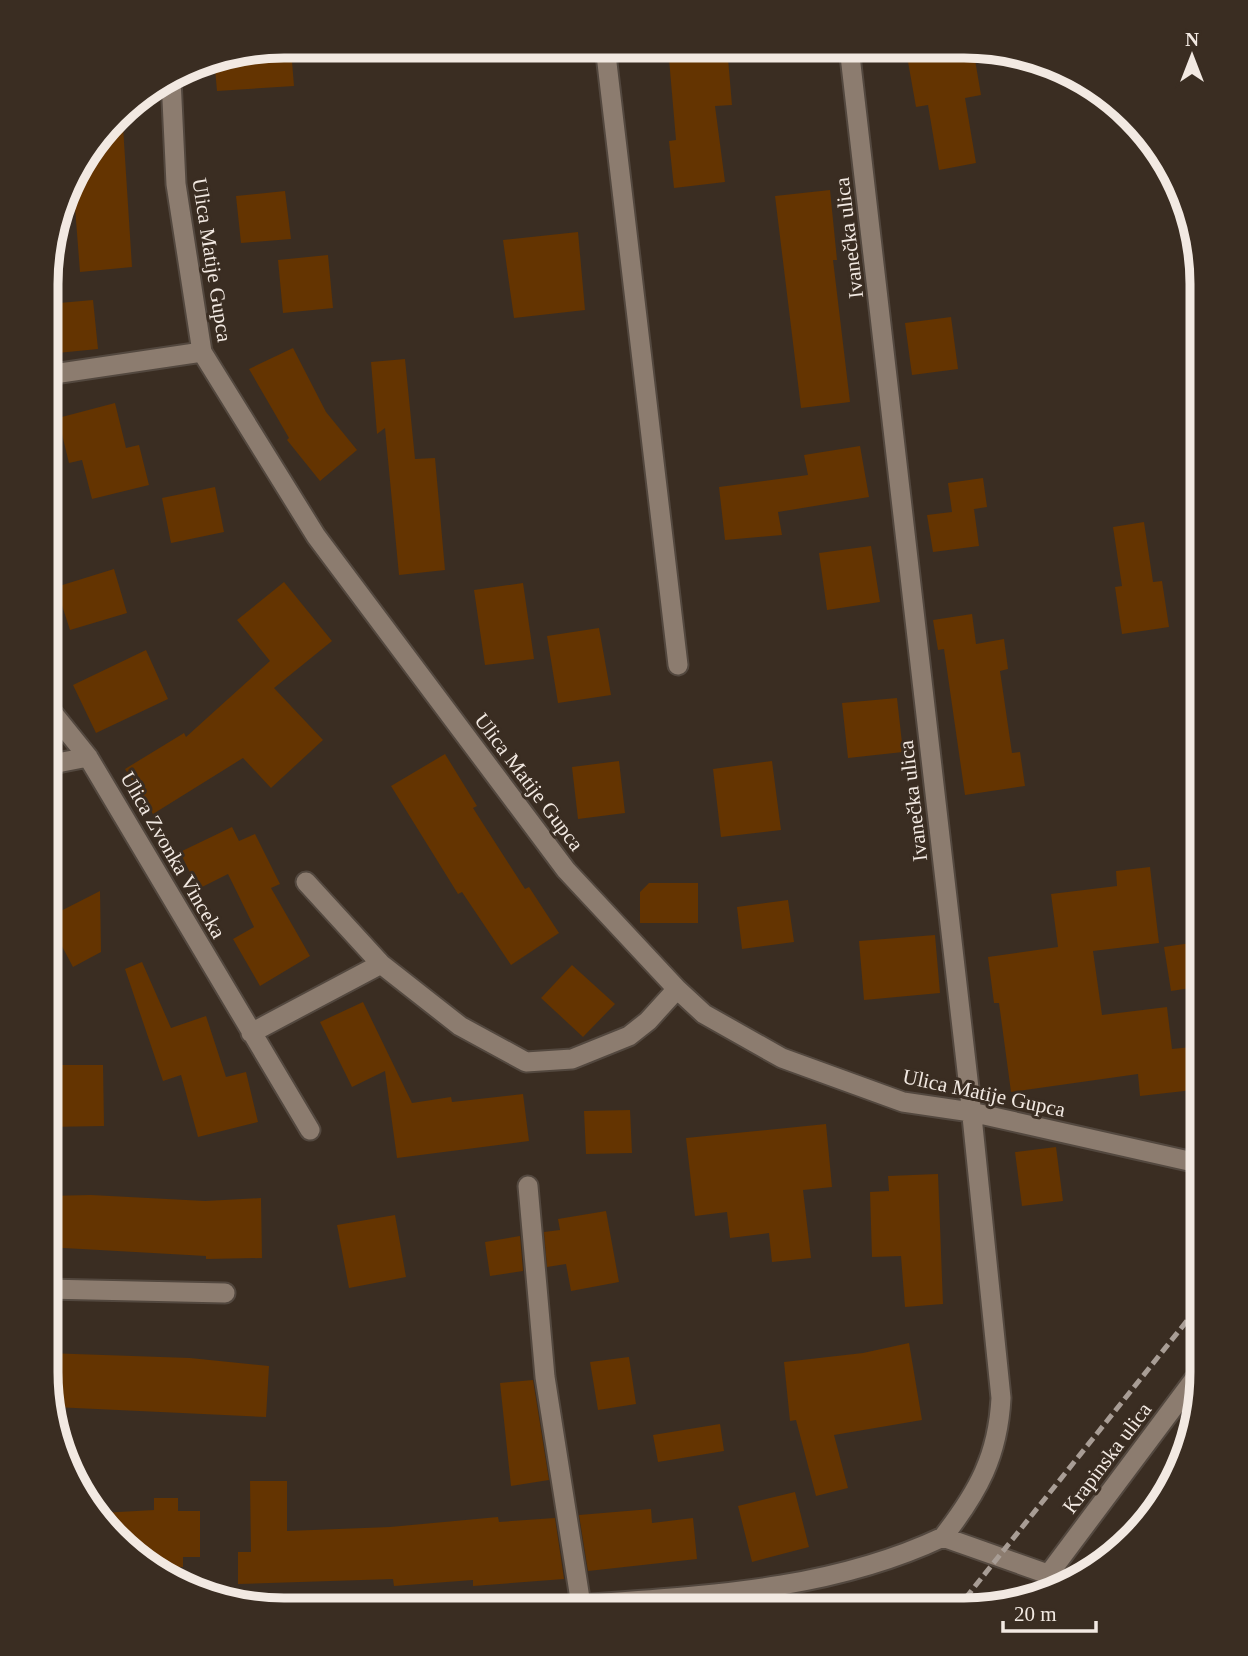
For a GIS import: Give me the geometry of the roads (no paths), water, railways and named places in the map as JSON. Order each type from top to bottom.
[{"type":"street","points":[[606,58],[678,665]]},
{"type":"street","name":"Ivanečka ulica","points":[[850,58],[971,1112],[1001,1398],[999,1430],[987,1469],[970,1503],[943,1536]]},
{"type":"street","name":"Ulica Matije Gupca","points":[[171,88],[176,184],[202,352],[316,536],[566,870],[677,989],[704,1014],[782,1058],[903,1102],[971,1112],[1190,1161]]},
{"type":"street","points":[[58,373],[202,352]]},
{"type":"street","name":"Ulica Zvonka Vinceka","points":[[58,720],[88,757],[310,1130]]},
{"type":"street","points":[[58,763],[88,757]]},
{"type":"street","points":[[306,882],[381,964],[460,1026],[526,1062],[572,1059],[629,1036],[648,1021],[677,989]]},
{"type":"street","points":[[251,1033],[381,964]]},
{"type":"street","points":[[528,1186],[545,1377],[580,1598]]},
{"type":"street","points":[[58,1289],[225,1293]]},
{"type":"street","name":"Krapinska ulica","points":[[1048,1575],[1190,1385]]},
{"type":"street","points":[[761,1598],[904,1555],[943,1536],[1057,1578]]},
{"type":"railway","points":[[966,1598],[1190,1317]]}]
